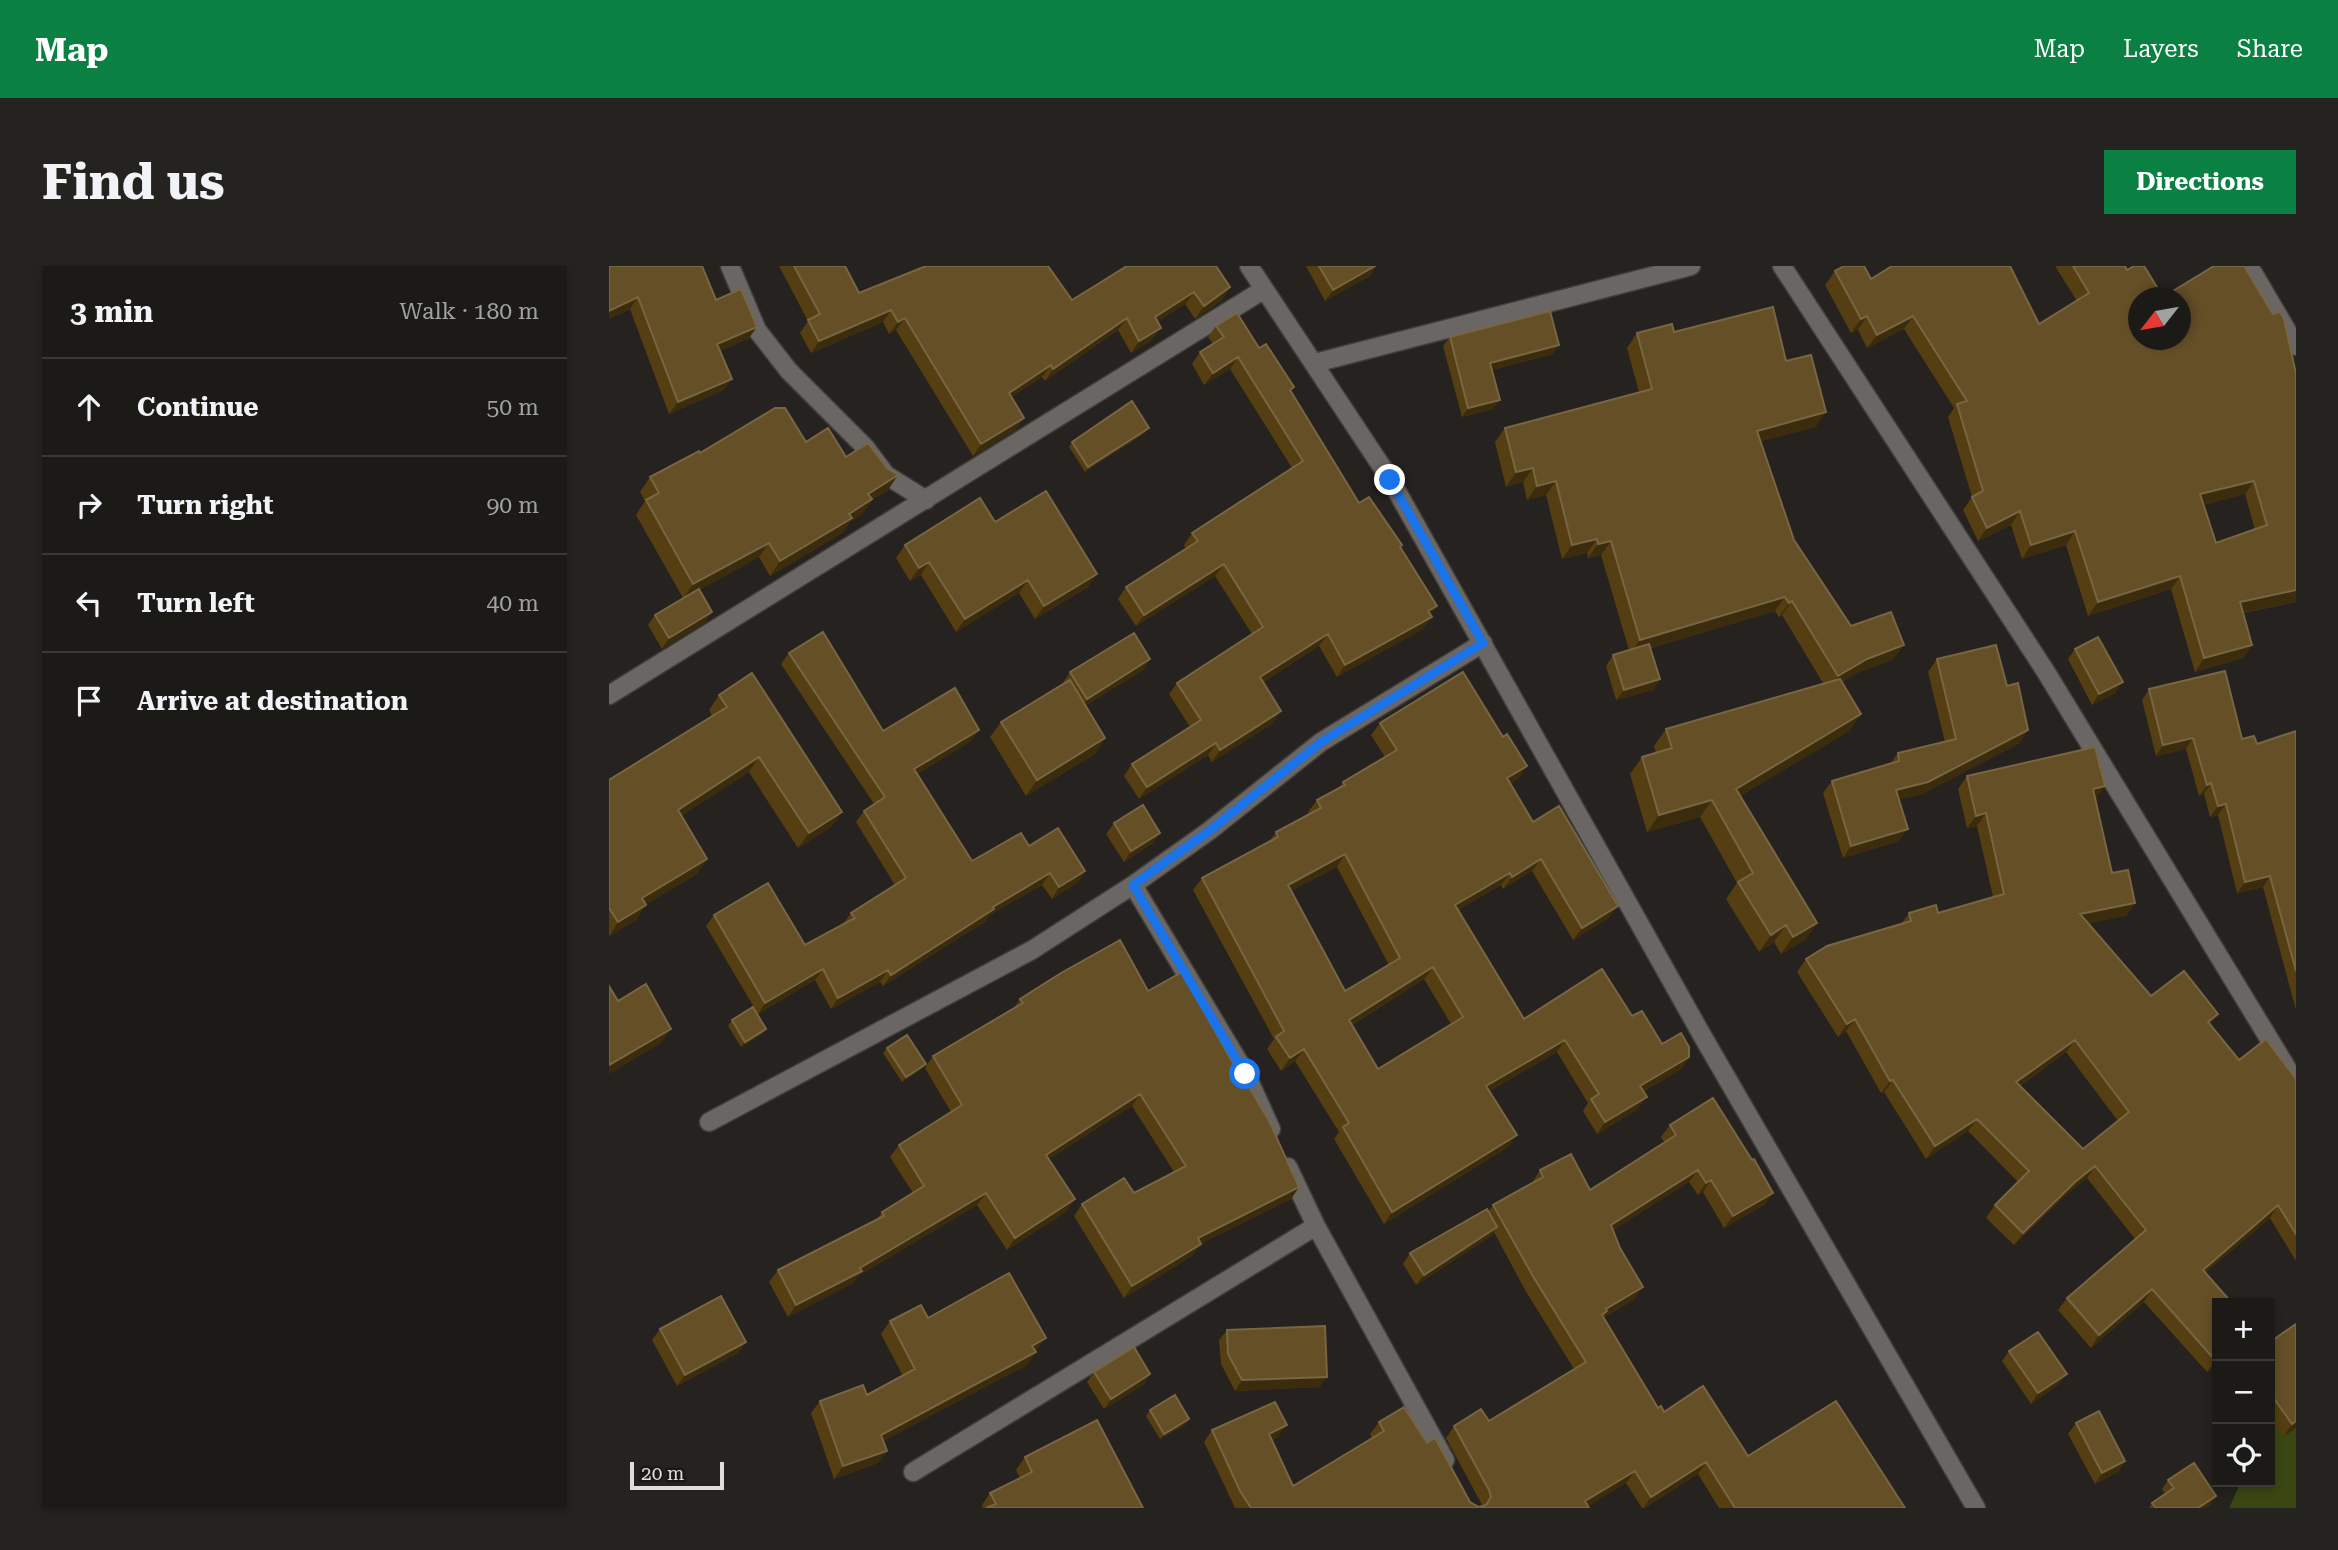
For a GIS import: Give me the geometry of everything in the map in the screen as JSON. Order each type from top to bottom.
[{"type":"street","points":[[730,266],[757,330],[789,371],[865,447],[886,475],[926,500]]},
{"type":"street","points":[[1249,266],[1390,480],[1703,1037],[1976,1508]]},
{"type":"street","points":[[1315,363],[1691,266]]},
{"type":"street","points":[[1782,266],[2046,672],[2296,1083]]},
{"type":"street","points":[[2249,266],[2296,346]]},
{"type":"street","points":[[609,695],[1263,290]]},
{"type":"street","points":[[709,1122],[1032,950],[1133,885],[1209,831],[1321,742],[1483,643]]},
{"type":"street","points":[[1133,885],[1245,1074],[1316,1226],[1451,1471]]},
{"type":"street","points":[[913,1472],[1316,1226]]},
{"type":"green space","points":[[2296,1358],[2296,1508],[2229,1508],[2239,1487],[2275,1487],[2275,1406]]},
{"type":"building","points":[[609,266],[702,266],[716,300],[741,289],[757,327],[717,344],[732,379],[678,402],[638,297],[609,311]]},
{"type":"building","points":[[794,266],[845,266],[859,293],[926,266],[1048,266],[1072,300],[1127,266],[1216,266],[1230,287],[1204,306],[1194,292],[1155,317],[1161,328],[1139,341],[1127,318],[1053,369],[1051,365],[1009,393],[1024,418],[981,444],[905,318],[898,322],[891,310],[819,341],[808,320],[820,314]]},
{"type":"building","points":[[1319,266],[1375,266],[1333,290]]},
{"type":"building","points":[[1844,266],[1864,266],[1871,279],[1892,266],[2010,266],[2039,324],[2089,293],[2073,266],[2125,266],[2127,270],[2134,266],[2144,266],[2157,287],[2128,287],[2128,350],[2191,350],[2191,287],[2179,287],[2214,266],[2244,266],[2273,314],[2280,312],[2284,319],[2296,374],[2296,590],[2240,602],[2252,645],[2204,658],[2180,576],[2098,602],[2075,531],[2031,545],[2020,511],[1987,528],[1972,497],[1983,491],[1957,404],[1967,401],[1913,316],[1877,335],[1867,316],[1861,319],[1835,271]],"holes":[[[2254,481],[2267,525],[2216,543],[2200,494]]]},
{"type":"building","points":[[1773,307],[1786,361],[1811,355],[1826,412],[1757,431],[1794,540],[1851,626],[1891,612],[1904,645],[1867,659],[1838,676],[1792,601],[1789,603],[1785,597],[1640,640],[1611,541],[1598,544],[1597,539],[1572,545],[1556,481],[1537,486],[1533,468],[1516,472],[1505,428],[1652,389],[1637,333],[1672,324],[1674,332]]},
{"type":"building","points":[[1550,311],[1559,345],[1490,363],[1500,400],[1468,408],[1450,337]]},
{"type":"building","points":[[1237,313],[1259,348],[1266,344],[1294,387],[1290,390],[1359,503],[1369,497],[1402,545],[1400,547],[1437,606],[1428,611],[1432,617],[1345,665],[1328,634],[1260,677],[1281,711],[1220,750],[1216,743],[1147,787],[1132,764],[1201,720],[1177,683],[1263,627],[1224,564],[1144,615],[1126,587],[1198,541],[1192,533],[1303,461],[1238,357],[1213,373],[1200,352],[1224,337],[1216,326]]},
{"type":"building","points":[[1132,401],[1149,428],[1088,467],[1072,442]]},
{"type":"building","points":[[775,408],[785,408],[806,442],[828,428],[846,457],[868,443],[887,468],[898,475],[868,494],[872,499],[849,514],[852,518],[780,561],[769,543],[693,584],[646,500],[659,493],[650,477],[699,451],[700,453]]},
{"type":"building","points":[[1046,491],[1097,574],[1044,606],[1028,580],[965,619],[929,562],[919,568],[905,545],[980,498],[995,522]]},
{"type":"building","points":[[699,589],[712,612],[669,638],[655,615]]},
{"type":"building","points":[[823,632],[883,731],[955,688],[979,730],[914,769],[972,861],[1021,833],[1029,846],[1058,828],[1085,871],[1059,887],[1050,873],[993,907],[994,909],[891,975],[888,970],[838,998],[823,969],[765,1003],[714,915],[768,883],[805,945],[855,918],[851,913],[906,878],[864,811],[885,797],[789,653]]},
{"type":"building","points":[[1134,633],[1150,659],[1087,699],[1070,672]]},
{"type":"building","points":[[2098,637],[2123,682],[2099,694],[2075,649]]},
{"type":"building","points":[[1649,644],[1660,679],[1624,690],[1613,655]]},
{"type":"building","points":[[1996,645],[2007,686],[2018,683],[2028,730],[1928,782],[1896,790],[1908,829],[1851,846],[1832,781],[1899,761],[1898,753],[1956,739],[1937,659]]},
{"type":"building","points":[[2225,671],[2242,739],[2254,736],[2257,744],[2296,731],[2296,971],[2270,876],[2245,882],[2226,804],[2218,806],[2211,783],[2207,785],[2193,738],[2163,745],[2149,689]]},
{"type":"building","points":[[1463,672],[1503,737],[1507,734],[1527,766],[1507,778],[1533,822],[1559,806],[1618,906],[1582,928],[1541,859],[1512,877],[1510,873],[1455,905],[1524,1019],[1602,969],[1632,1016],[1642,1011],[1662,1044],[1681,1033],[1689,1047],[1689,1057],[1640,1086],[1647,1097],[1605,1122],[1591,1099],[1599,1094],[1565,1040],[1486,1086],[1517,1135],[1392,1212],[1343,1127],[1349,1123],[1304,1049],[1290,1058],[1276,1037],[1284,1031],[1202,878],[1278,837],[1276,832],[1321,808],[1317,800],[1345,785],[1343,782],[1397,750],[1380,723]],"holes":[[[1345,854],[1400,958],[1345,991],[1288,885]],[[1433,967],[1463,1017],[1378,1069],[1349,1020]]]},
{"type":"building","points":[[752,673],[842,812],[809,833],[759,757],[678,810],[707,859],[642,898],[646,905],[618,922],[609,908],[609,780],[727,707],[719,695]]},
{"type":"building","points":[[1840,679],[1861,714],[1736,789],[1817,923],[1793,937],[1786,925],[1771,935],[1738,882],[1753,873],[1712,800],[1659,815],[1642,757],[1672,748],[1666,729]]},
{"type":"building","points":[[1070,680],[1105,738],[1037,780],[1001,722]]},
{"type":"building","points":[[2095,747],[2105,786],[2093,789],[2112,873],[2128,870],[2135,903],[2080,914],[2151,996],[2184,971],[2218,1014],[2208,1022],[2239,1060],[2266,1039],[2296,1079],[2296,1234],[2278,1205],[2203,1270],[2228,1298],[2212,1298],[2212,1357],[2152,1289],[2099,1335],[2067,1298],[2146,1230],[2095,1166],[2023,1233],[1995,1205],[2029,1171],[1977,1119],[1935,1146],[1893,1080],[1890,1081],[1855,1019],[1847,1024],[1806,959],[1827,946],[1911,921],[1909,913],[1936,905],[1938,913],[2004,894],[1986,813],[1976,816],[1967,776]],"holes":[[[2075,1040],[2129,1112],[2083,1149],[2016,1082]]]},
{"type":"building","points":[[1143,805],[1160,833],[1131,851],[1114,823]]},
{"type":"building","points":[[1120,940],[1148,991],[1182,972],[1240,1076],[1242,1075],[1269,1121],[1299,1187],[1198,1238],[1201,1244],[1132,1286],[1082,1204],[1124,1178],[1134,1193],[1186,1166],[1140,1094],[1046,1155],[1075,1199],[1015,1238],[986,1193],[860,1268],[862,1271],[796,1305],[778,1270],[884,1216],[882,1212],[924,1186],[899,1145],[962,1105],[933,1056],[1023,1003],[1020,999],[1061,973]]},
{"type":"building","points":[[646,984],[671,1029],[609,1065],[609,986],[618,1001]]},
{"type":"building","points":[[753,1007],[766,1029],[745,1042],[732,1020]]},
{"type":"building","points":[[907,1035],[926,1064],[906,1077],[887,1048]]},
{"type":"building","points":[[1713,1098],[1773,1193],[1733,1216],[1711,1180],[1706,1183],[1698,1170],[1611,1225],[1620,1248],[1643,1287],[1606,1309],[1602,1315],[1658,1408],[1661,1406],[1664,1412],[1703,1386],[1748,1456],[1836,1401],[1905,1508],[1735,1508],[1706,1462],[1651,1497],[1635,1471],[1585,1501],[1589,1508],[1251,1508],[1240,1491],[1212,1430],[1275,1402],[1287,1425],[1269,1434],[1293,1486],[1384,1431],[1379,1422],[1404,1407],[1427,1443],[1435,1438],[1470,1502],[1479,1507],[1486,1505],[1491,1497],[1489,1490],[1454,1426],[1481,1409],[1489,1421],[1586,1362],[1493,1205],[1543,1177],[1540,1170],[1571,1154],[1590,1190],[1676,1135],[1670,1125]]},
{"type":"building","points":[[1487,1209],[1497,1227],[1424,1275],[1410,1253]]},
{"type":"building","points":[[1009,1273],[1046,1338],[1032,1346],[1036,1352],[881,1435],[887,1451],[843,1466],[820,1401],[863,1385],[867,1395],[915,1369],[890,1321],[921,1305],[928,1318]]},
{"type":"building","points":[[721,1296],[746,1342],[685,1375],[660,1329]]},
{"type":"building","points":[[2296,1324],[2296,1421],[2292,1424],[2275,1400],[2275,1339]]},
{"type":"building","points":[[1325,1326],[1327,1377],[1242,1380],[1228,1354],[1227,1330]]},
{"type":"building","points":[[2038,1332],[2067,1374],[2038,1393],[2009,1351]]},
{"type":"building","points":[[1134,1347],[1150,1374],[1111,1399],[1094,1372]]},
{"type":"building","points":[[1175,1395],[1189,1419],[1164,1434],[1150,1410]]},
{"type":"building","points":[[2099,1411],[2125,1461],[2102,1473],[2076,1423]]},
{"type":"building","points":[[1097,1420],[1143,1508],[986,1508],[996,1504],[990,1493],[1032,1472],[1025,1457]]},
{"type":"building","points":[[2194,1463],[2216,1496],[2198,1508],[2156,1508],[2152,1503],[2174,1488],[2168,1480]]},
{"type":"route","points":[[1245,1074],[1133,885],[1209,831],[1321,742],[1483,643],[1390,480]]}]
